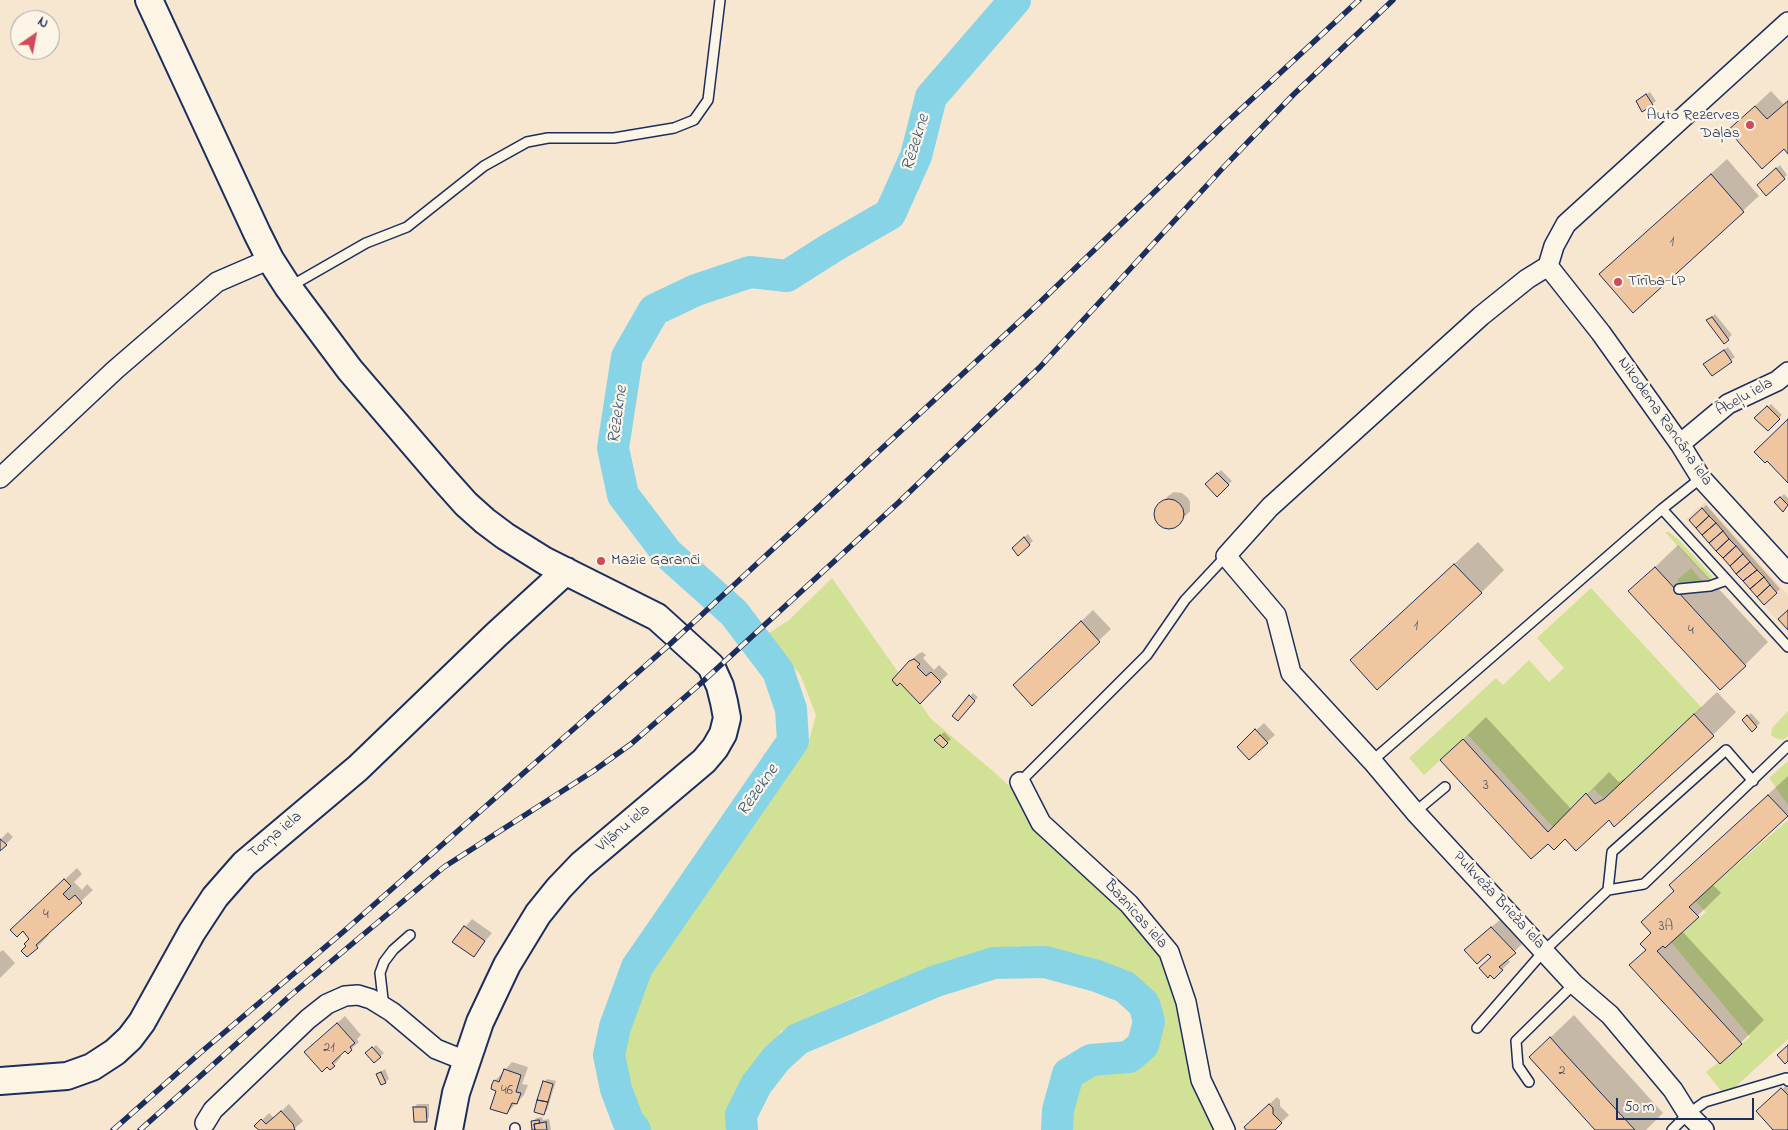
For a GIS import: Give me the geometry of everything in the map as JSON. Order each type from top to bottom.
[{"type":"main road","name":"Viļānu iela","points":[[150,0],[270,259],[288,287],[350,370],[466,504],[505,536],[545,561],[657,617],[711,666],[720,686],[727,718],[723,734],[715,748],[704,761],[581,865],[538,914],[507,965],[480,1022],[456,1093],[449,1130]]},
{"type":"main road","name":"Torņa iela","points":[[0,1081],[67,1076],[92,1067],[115,1052],[130,1038],[142,1022],[192,932],[215,897],[244,864],[358,768],[496,635],[566,571]]},
{"type":"street","points":[[1226,556],[1270,507],[1481,316],[1548,266],[1554,246],[1566,224],[1788,22]]},
{"type":"street","points":[[0,478],[115,370],[216,282],[270,259]]},
{"type":"street","name":"Nikodema Rancāna iela","points":[[1548,266],[1601,333],[1680,444],[1701,478],[1788,573]]},
{"type":"street","name":"Ābeļu iela","points":[[1680,444],[1728,404],[1777,381],[1788,372]]},
{"type":"street","name":"Pulkveža Brieža iela","points":[[1226,556],[1276,615],[1291,673],[1372,761],[1415,812],[1574,984],[1610,1015],[1673,1090],[1688,1114],[1704,1130]]},
{"type":"street","name":"Baznīcas iela","points":[[1020,782],[1041,823],[1129,904],[1169,952],[1186,1002],[1201,1080],[1226,1130]]},
{"type":"street","points":[[202,1127],[213,1110],[308,1019],[327,1004],[345,996],[358,995],[371,999],[436,1049],[466,1061]]},
{"type":"lane","points":[[288,287],[366,243],[407,227],[484,166],[527,142],[548,138],[614,138],[674,128],[694,120],[708,100],[720,0]]},
{"type":"lane","points":[[1372,761],[1662,509],[1701,478]]},
{"type":"lane","points":[[1662,509],[1788,647]]},
{"type":"lane","points":[[1020,782],[1147,655],[1184,600],[1226,556]]},
{"type":"lane","points":[[1679,589],[1710,586],[1727,580]]},
{"type":"lane","points":[[1477,1028],[1544,951],[1608,890],[1644,884],[1788,746]]},
{"type":"lane","points":[[1608,890],[1612,852],[1726,750],[1753,781]]},
{"type":"lane","points":[[1415,812],[1445,787]]},
{"type":"lane","points":[[381,1006],[383,998],[380,973],[384,962],[393,950],[410,935]]},
{"type":"lane","points":[[1529,1082],[1518,1066],[1516,1041],[1574,984]]},
{"type":"lane","points":[[1672,1130],[1688,1114],[1705,1102],[1787,1078]]},
{"type":"shaded area","points":[[1705,502],[1788,595],[1788,632],[1686,519]]},
{"type":"green space","points":[[1665,532],[1669,532],[1680,541],[1713,577],[1709,580]]},
{"type":"green space","points":[[1691,568],[1703,582],[1680,584],[1677,580]]},
{"type":"green space","points":[[832,578],[931,719],[994,772],[1035,810],[1169,952],[1225,1130],[1057,1130],[1058,1110],[1068,1074],[1135,1067],[1166,1020],[1137,981],[1016,946],[859,995],[781,1031],[731,1114],[741,1115],[739,1130],[649,1130],[628,1121],[615,1027],[637,967],[807,748],[816,715],[800,674],[763,637],[789,620]]},
{"type":"green space","points":[[1591,588],[1702,708],[1604,799],[1594,789],[1553,827],[1468,735],[1424,775],[1409,758],[1496,678],[1503,685],[1529,660],[1549,682],[1564,668],[1537,638]]},
{"type":"green space","points":[[1788,711],[1788,736],[1783,740],[1775,738],[1771,735],[1772,728]]},
{"type":"green space","points":[[1788,761],[1788,805],[1769,778]]},
{"type":"green space","points":[[1788,820],[1788,1039],[1725,1096],[1706,1072],[1750,1037],[1671,942],[1706,912],[1695,901]]},
{"type":"building","points":[[1646,94],[1653,105],[1642,112],[1636,101]]},
{"type":"building","points":[[1788,101],[1788,154],[1784,149],[1762,169],[1728,130],[1755,106],[1767,119]]},
{"type":"building","points":[[1776,168],[1785,179],[1766,196],[1757,185]]},
{"type":"building","points":[[1711,174],[1744,212],[1633,313],[1599,274]]},
{"type":"building","points":[[1712,317],[1729,340],[1724,344],[1706,320]]},
{"type":"building","points":[[1724,350],[1732,362],[1712,376],[1703,364]]},
{"type":"building","points":[[1767,406],[1780,419],[1768,431],[1754,418]]},
{"type":"building","points":[[1788,419],[1788,483],[1767,461],[1765,463],[1754,452]]},
{"type":"building","points":[[1217,473],[1229,485],[1217,497],[1205,484]]},
{"type":"building","points":[[1780,497],[1788,505],[1783,512],[1774,502]]},
{"type":"building","points":[[1169,499],[1175,500],[1183,508],[1183,520],[1175,528],[1169,529],[1163,528],[1155,520],[1154,514],[1155,508],[1163,500]]},
{"type":"building","points":[[1702,508],[1709,516],[1696,528],[1689,520]]},
{"type":"building","points":[[1709,516],[1716,523],[1702,535],[1696,528]]},
{"type":"building","points":[[1716,523],[1723,531],[1709,543],[1702,535]]},
{"type":"building","points":[[1723,531],[1729,539],[1716,551],[1709,543]]},
{"type":"building","points":[[1024,537],[1030,545],[1018,556],[1012,548]]},
{"type":"building","points":[[1729,539],[1736,546],[1723,558],[1716,551]]},
{"type":"building","points":[[1736,546],[1743,554],[1730,566],[1723,558]]},
{"type":"building","points":[[1743,554],[1750,562],[1736,574],[1730,566]]},
{"type":"building","points":[[1750,562],[1757,570],[1743,581],[1736,574]]},
{"type":"building","points":[[1454,564],[1482,593],[1377,690],[1350,660]]},
{"type":"building","points":[[1655,567],[1746,666],[1720,690],[1628,591]]},
{"type":"building","points":[[1757,570],[1764,577],[1750,589],[1743,581]]},
{"type":"building","points":[[1764,577],[1770,585],[1757,597],[1750,589]]},
{"type":"building","points":[[1770,585],[1777,593],[1764,605],[1757,597]]},
{"type":"building","points":[[1788,610],[1788,630],[1778,619]]},
{"type":"building","points":[[1081,621],[1100,642],[1032,706],[1013,685]]},
{"type":"building","points":[[914,659],[920,664],[917,667],[926,676],[931,672],[941,682],[920,704],[900,683],[897,686],[892,680],[909,661]]},
{"type":"building","points":[[969,695],[975,701],[958,721],[952,716]]},
{"type":"building","points":[[1694,714],[1714,736],[1614,827],[1609,820],[1576,851],[1565,839],[1554,850],[1548,844],[1531,859],[1440,760],[1463,739],[1548,832],[1586,793],[1595,804],[1604,799]]},
{"type":"building","points":[[1747,715],[1757,727],[1752,732],[1742,720]]},
{"type":"building","points":[[1255,729],[1268,743],[1249,760],[1237,747]]},
{"type":"building","points":[[940,735],[948,743],[943,748],[934,740]]},
{"type":"building","points":[[1768,795],[1788,816],[1689,907],[1699,917],[1665,948],[1663,946],[1657,951],[1742,1044],[1720,1064],[1629,965],[1646,950],[1640,944],[1651,933],[1641,922],[1674,891],[1669,885]]},
{"type":"building","points":[[0,839],[7,845],[0,851]]},
{"type":"building","points":[[64,879],[71,886],[63,894],[69,900],[75,895],[82,903],[36,945],[38,948],[27,957],[21,951],[29,939],[23,931],[17,937],[10,930]]},
{"type":"building","points":[[464,926],[485,941],[474,957],[452,942]]},
{"type":"building","points":[[1491,927],[1516,953],[1499,967],[1503,970],[1494,979],[1490,975],[1488,978],[1479,968],[1491,957],[1488,954],[1477,964],[1464,950]]},
{"type":"building","points":[[337,1023],[355,1043],[350,1047],[352,1050],[348,1054],[345,1051],[332,1063],[335,1066],[330,1070],[327,1067],[322,1072],[304,1052]]},
{"type":"building","points":[[1550,1037],[1635,1130],[1595,1130],[1529,1057]]},
{"type":"building","points":[[1788,1045],[1788,1061],[1785,1064],[1777,1055]]},
{"type":"building","points":[[372,1047],[381,1057],[374,1063],[365,1053]]},
{"type":"building","points":[[504,1069],[521,1075],[516,1092],[521,1093],[517,1104],[512,1103],[507,1114],[490,1109],[496,1091],[491,1089],[492,1084],[494,1080],[499,1082]]},
{"type":"building","points":[[381,1072],[386,1083],[381,1085],[376,1074]]},
{"type":"building","points":[[543,1081],[553,1084],[548,1102],[537,1100]]},
{"type":"building","points":[[1781,1088],[1788,1095],[1788,1130],[1773,1130],[1756,1111]]},
{"type":"building","points":[[537,1100],[548,1102],[544,1115],[534,1112]]},
{"type":"building","points":[[1269,1104],[1273,1108],[1273,1114],[1282,1123],[1275,1130],[1246,1130],[1244,1127]]},
{"type":"building","points":[[413,1107],[426,1107],[427,1122],[414,1122]]},
{"type":"building","points":[[281,1111],[293,1124],[295,1130],[259,1130],[254,1126],[261,1119],[266,1124]]},
{"type":"building","points":[[539,1120],[540,1123],[534,1124],[535,1130],[532,1130],[531,1121]]},
{"type":"building","points":[[546,1122],[547,1130],[535,1130],[534,1124]]},
{"type":"waterway","name":"Rēzekne","points":[[635,1130],[628,1121],[616,1089],[609,1055],[615,1027],[637,967],[793,741],[791,709],[778,671],[734,613],[667,553],[623,495],[613,448],[627,357],[654,310],[696,290],[750,272],[787,276],[890,214],[916,156],[931,97],[1015,0]]},
{"type":"waterway","name":"Rēzekne","points":[[742,1130],[741,1115],[756,1085],[776,1059],[798,1039],[936,981],[994,963],[1045,962],[1097,976],[1125,987],[1144,1004],[1149,1021],[1143,1045],[1129,1057],[1091,1060],[1068,1074],[1058,1110],[1057,1130]]},
{"type":"railway","points":[[113,1130],[200,1053],[343,932],[669,645],[1034,308],[1226,123],[1359,0]]},
{"type":"railway","points":[[140,1130],[291,995],[444,867],[592,772],[631,744],[700,684],[898,503],[1040,367],[1221,170],[1293,95],[1393,0]]},
{"type":"place","name":"Auto Rezerves Daļas","points":[[1750,125]]},
{"type":"place","name":"Tīrība-LP","points":[[1618,282]]},
{"type":"place","name":"Mazie Garanči","points":[[601,561]]}]
